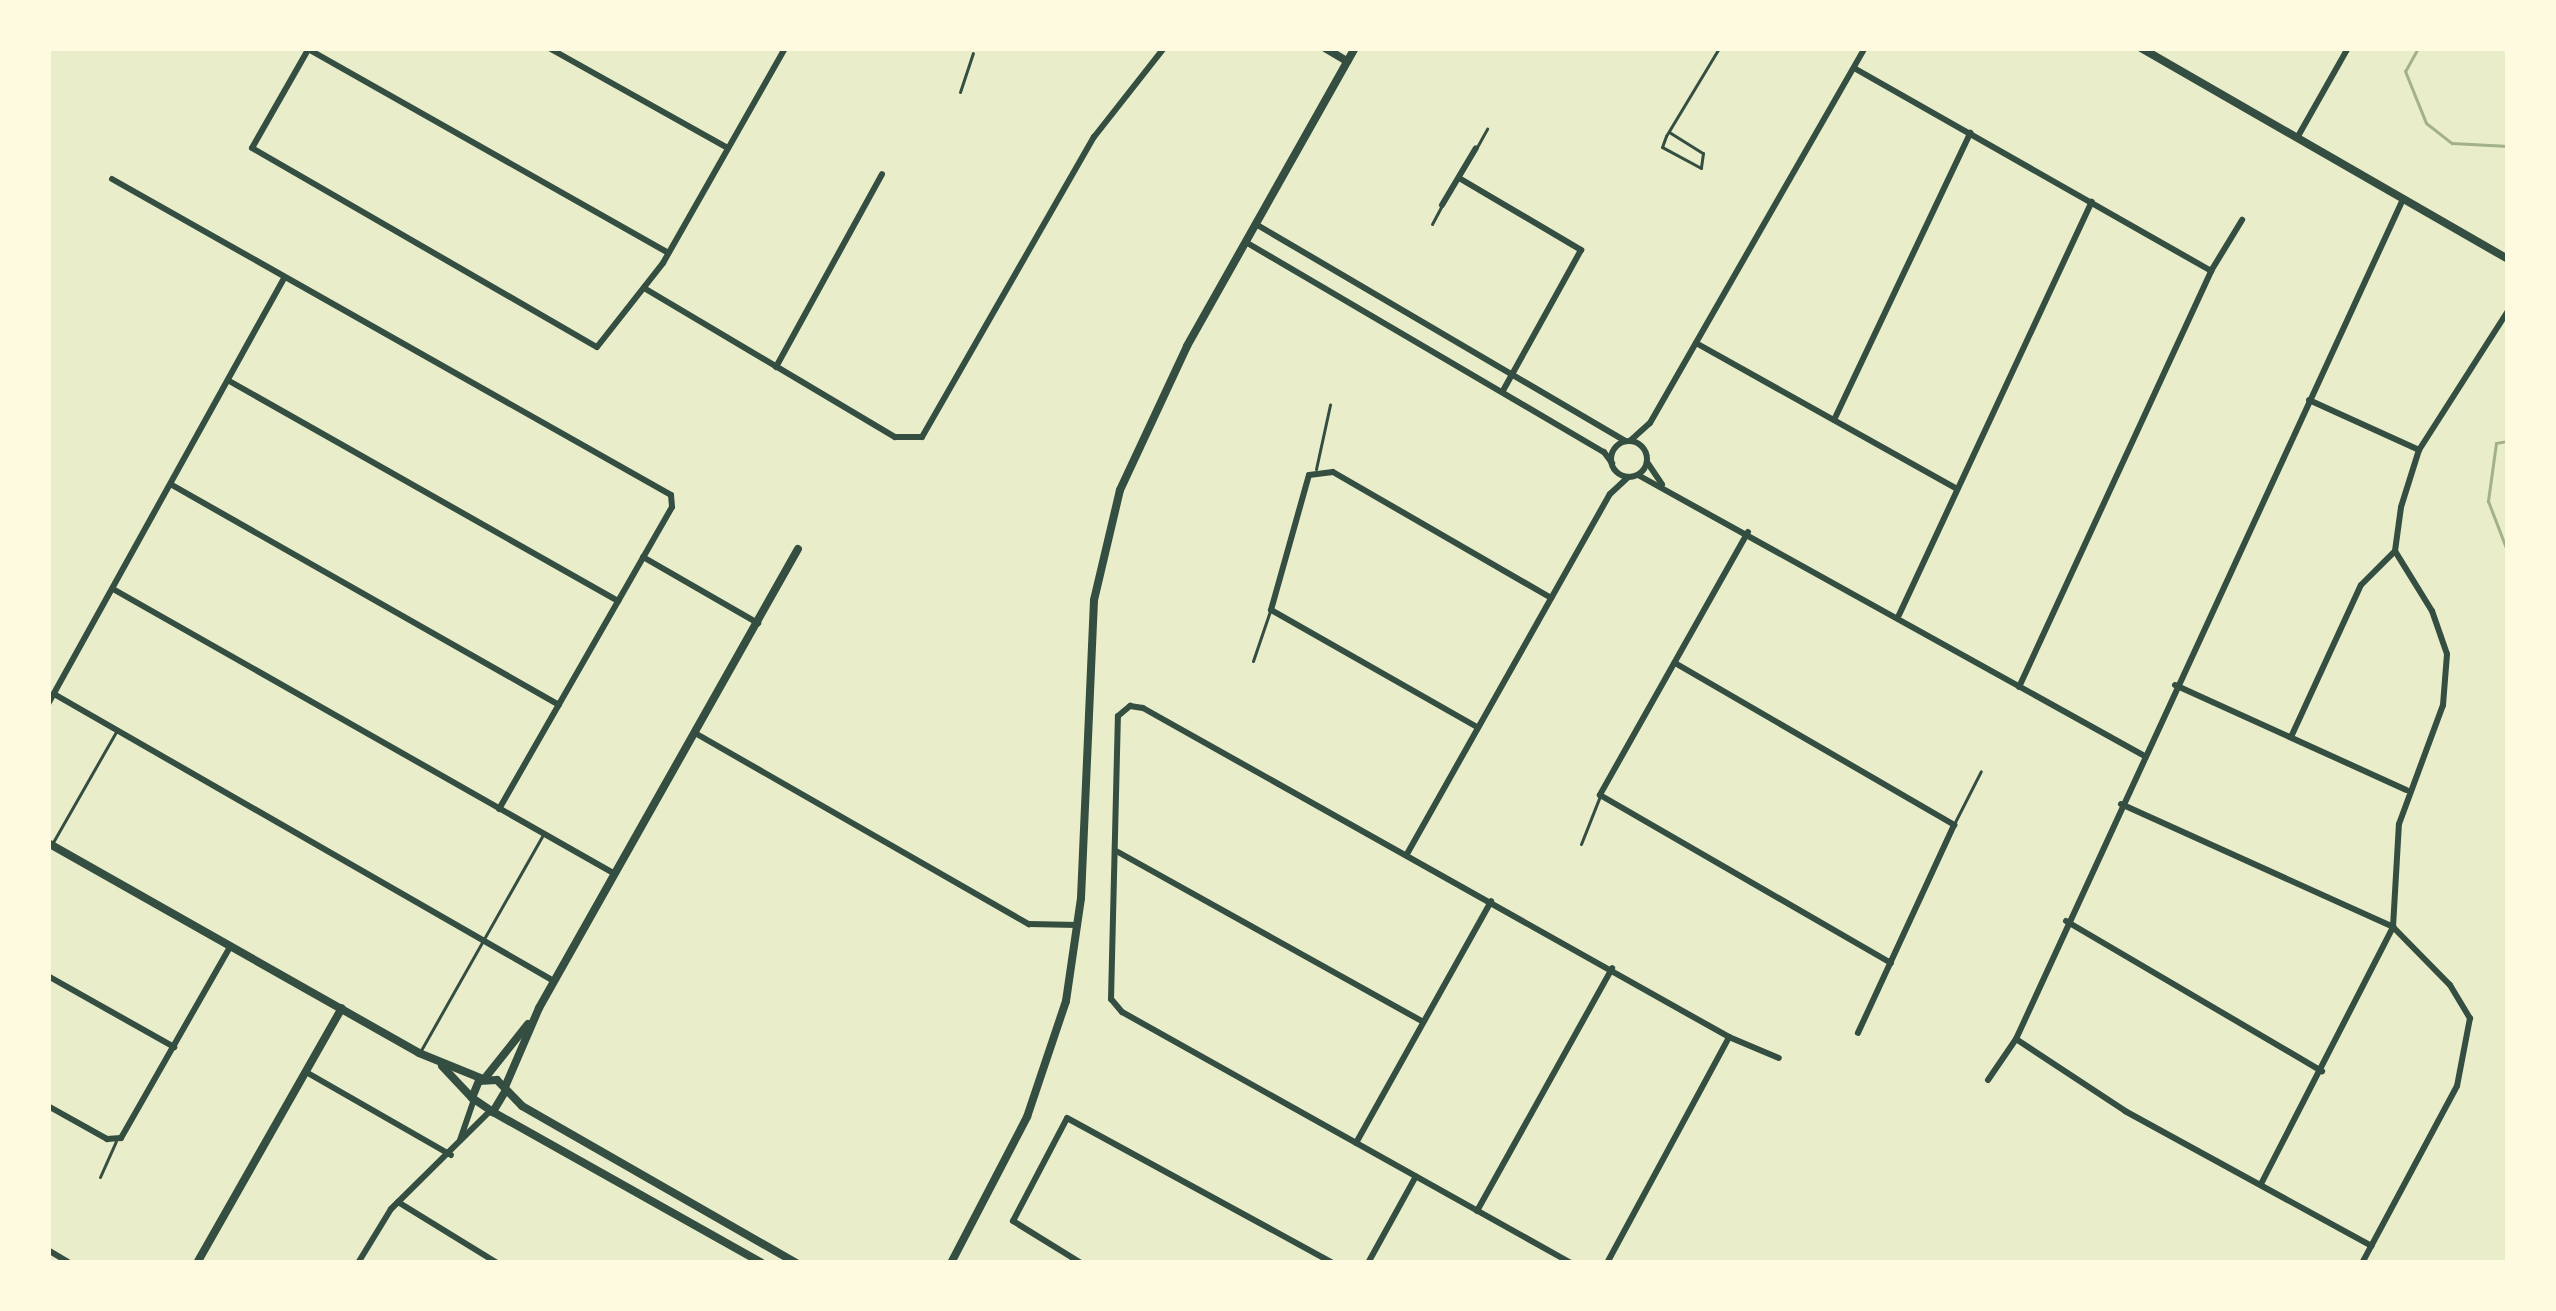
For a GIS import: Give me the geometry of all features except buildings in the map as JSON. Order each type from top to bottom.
[{"type":"street","points":[[668,254],[308,48],[252,148],[587,345],[602,345],[668,254],[785,48]]},
{"type":"street","points":[[549,48],[728,148]]},
{"type":"street","points":[[644,288],[895,437],[929,433],[1094,137],[1164,48]]},
{"type":"street","points":[[1325,48],[1347,61]]},
{"type":"street","points":[[951,1263],[1051,1054],[1078,925],[1090,646],[1109,527],[1160,400],[1354,48]]},
{"type":"street","points":[[1664,486],[1647,462],[1650,423],[1865,48]]},
{"type":"street","points":[[2141,48],[2155,50],[2508,259]]},
{"type":"street","points":[[2297,138],[2348,48]]},
{"type":"street","points":[[1854,68],[2211,271]]},
{"type":"street","points":[[1834,421],[1970,133]]},
{"type":"street","points":[[1442,205],[1476,148]]},
{"type":"street","points":[[776,368],[882,174]]},
{"type":"street","points":[[1460,178],[1581,250],[1503,392]]},
{"type":"street","points":[[112,179],[274,265],[284,279],[666,490],[671,507],[500,809]]},
{"type":"street","points":[[1988,1079],[2015,1040],[2403,199]]},
{"type":"street","points":[[1899,615],[2092,202]]},
{"type":"street","points":[[2019,687],[2211,271],[2242,220]]},
{"type":"street","points":[[1258,226],[1646,451]]},
{"type":"street","points":[[1249,244],[1503,392],[1628,477]]},
{"type":"street","points":[[48,704],[231,382],[284,279]]},
{"type":"street","points":[[2290,737],[2361,585],[2395,551],[2419,450],[2508,311]]},
{"type":"street","points":[[1696,343],[1957,489]]},
{"type":"street","points":[[231,382],[618,601]]},
{"type":"street","points":[[2308,400],[2419,450]]},
{"type":"street","points":[[1610,494],[1613,466],[1628,440],[1650,423]]},
{"type":"street","points":[[1638,475],[1647,462]]},
{"type":"street","points":[[1477,728],[1270,610],[1304,487],[1316,469],[1551,598]]},
{"type":"street","points":[[1407,854],[1610,494],[1628,477],[1638,475],[1899,615],[2143,755]]},
{"type":"street","points":[[172,484],[559,705]]},
{"type":"street","points":[[1748,532],[1600,795],[1891,963]]},
{"type":"street","points":[[358,1263],[398,1202],[451,1155],[505,1089],[539,1008],[798,549]]},
{"type":"street","points":[[2261,1184],[2324,1072],[2392,927],[2406,790],[2443,705],[2447,654],[2432,611],[2395,551]]},
{"type":"street","points":[[643,557],[758,622]]},
{"type":"street","points":[[113,590],[615,874]]},
{"type":"street","points":[[1675,663],[1954,825],[1858,1033]]},
{"type":"street","points":[[2175,685],[2406,790]]},
{"type":"street","points":[[54,694],[554,982]]},
{"type":"street","points":[[1571,1263],[1121,1012],[1112,999],[1118,716],[1130,706],[1407,854],[1729,1037],[1779,1058]]},
{"type":"street","points":[[695,733],[1029,924],[1078,925]]},
{"type":"street","points":[[2120,804],[2392,927],[2450,986],[2470,1018],[2457,1085],[2362,1263]]},
{"type":"street","points":[[50,844],[419,1053],[505,1089],[796,1263]]},
{"type":"street","points":[[1118,852],[1424,1022]]},
{"type":"street","points":[[1356,1143],[1491,901]]},
{"type":"street","points":[[2066,921],[2324,1072]]},
{"type":"street","points":[[48,1106],[116,1141],[230,946]]},
{"type":"street","points":[[1477,1211],[1612,968]]},
{"type":"street","points":[[48,976],[174,1047]]},
{"type":"street","points":[[197,1263],[343,1008]]},
{"type":"street","points":[[458,1144],[484,1078],[539,1008]]},
{"type":"street","points":[[1607,1263],[1729,1037]]},
{"type":"street","points":[[2015,1040],[2372,1246]]},
{"type":"street","points":[[441,1064],[490,1113],[763,1263]]},
{"type":"street","points":[[306,1072],[451,1155]]},
{"type":"street","points":[[1081,1263],[1012,1216],[1067,1118],[1333,1263]]},
{"type":"street","points":[[1368,1263],[1416,1177]]},
{"type":"street","points":[[398,1202],[497,1263]]},
{"type":"street","points":[[48,1250],[70,1263]]},
{"type":"lane","points":[[1669,133],[1702,153],[1702,168],[1664,151],[1669,133],[1719,48]]},
{"type":"lane","points":[[960,92],[972,49]]},
{"type":"lane","points":[[1476,148],[1487,129]]},
{"type":"lane","points":[[1432,224],[1442,205]]},
{"type":"lane","points":[[1316,469],[1330,405]]},
{"type":"lane","points":[[1253,661],[1270,610]]},
{"type":"lane","points":[[50,844],[117,730]]},
{"type":"lane","points":[[1954,825],[1981,771]]},
{"type":"lane","points":[[1581,844],[1600,795]]},
{"type":"lane","points":[[419,1053],[543,834]]},
{"type":"lane","points":[[100,1178],[116,1141]]},
{"type":"lane","points":[[1060,1263],[1065,1254]]},
{"type":"waterway","points":[[2418,48],[2405,71],[2426,123],[2452,143],[2508,146]]},
{"type":"waterway","points":[[2508,441],[2496,443],[2488,501],[2508,553]]}]
